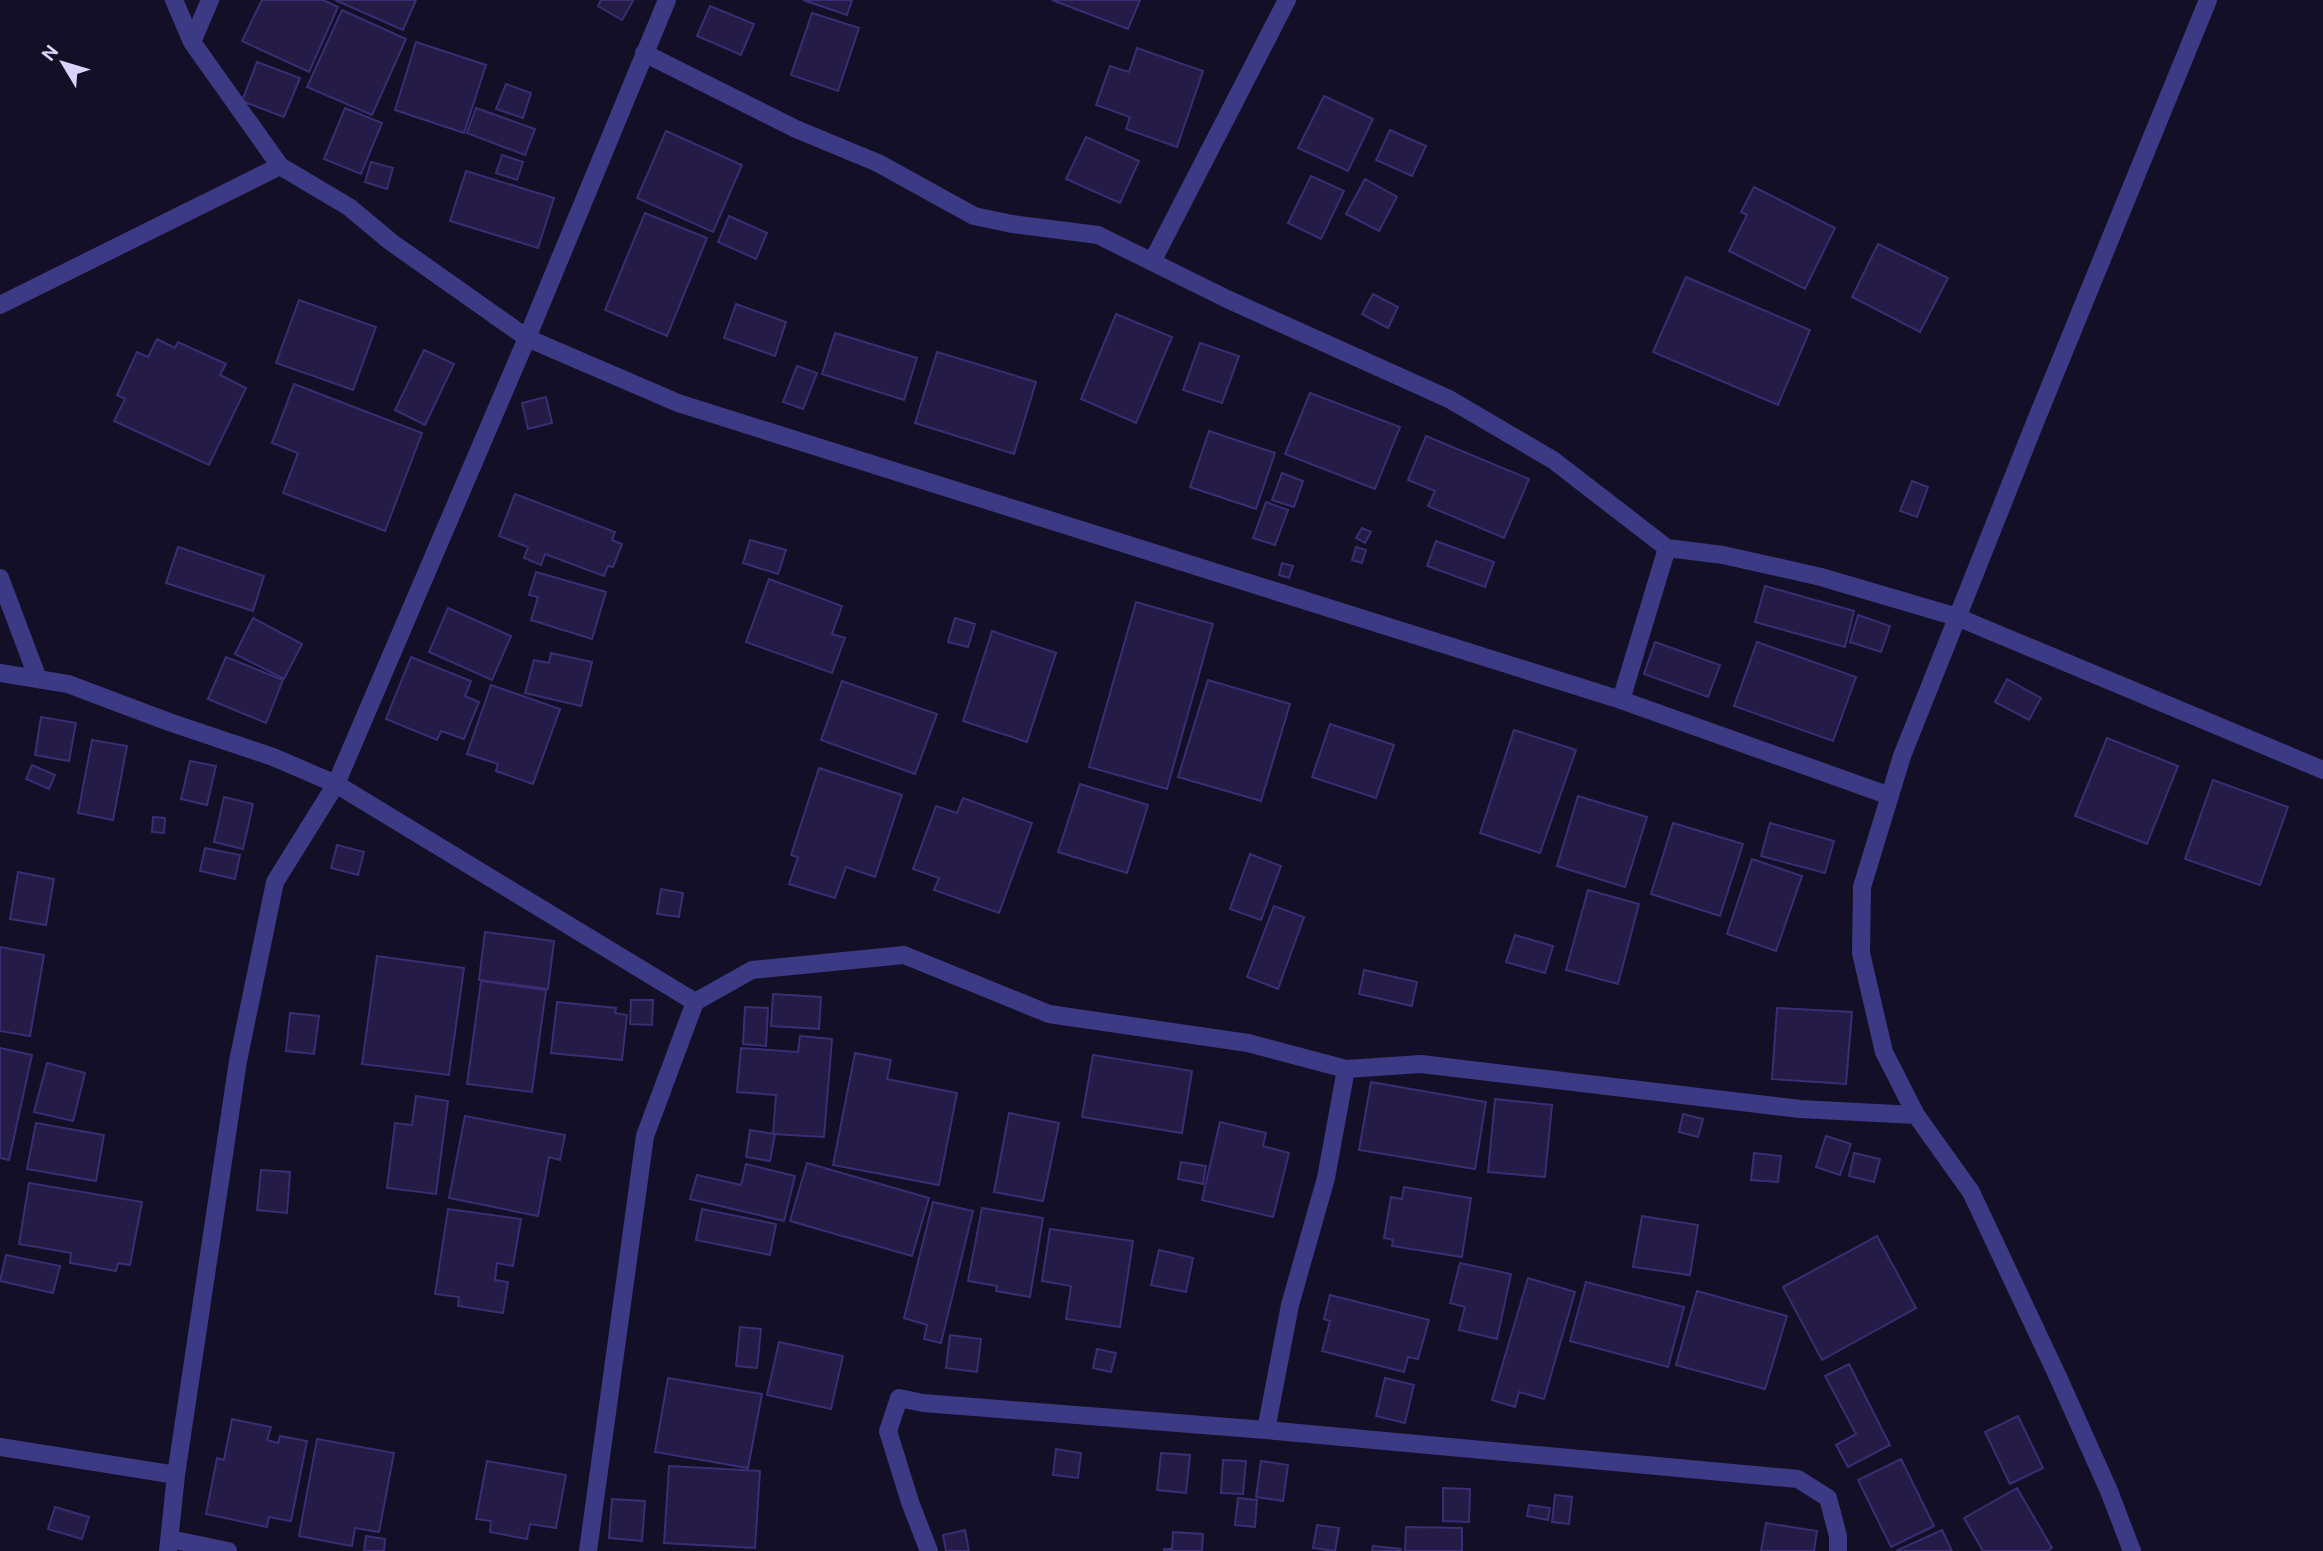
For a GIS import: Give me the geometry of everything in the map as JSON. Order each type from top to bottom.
[{"type":"street","points":[[174,0],[192,42],[280,166],[349,207],[391,242],[527,338],[678,403],[1621,700],[1890,796]]},
{"type":"street","points":[[192,42],[211,0]]},
{"type":"street","points":[[228,1551],[169,1545],[176,1475],[238,1061],[275,882],[337,783],[527,338],[667,0]]},
{"type":"street","points":[[1153,262],[1287,0]]},
{"type":"street","points":[[2132,1551],[2109,1491],[2058,1377],[1971,1192],[1916,1115],[1884,1052],[1861,953],[1862,887],[1902,756],[2208,0]]},
{"type":"street","points":[[644,53],[796,129],[878,163],[974,216],[1012,224],[1098,235],[1227,299],[1449,399],[1553,460],[1667,548],[1723,555],[1821,577],[1957,617],[2323,770]]},
{"type":"street","points":[[0,305],[280,166]]},
{"type":"street","points":[[1621,700],[1667,548]]},
{"type":"street","points":[[0,578],[38,679]]},
{"type":"street","points":[[0,673],[68,684],[273,757],[337,783],[695,1002]]},
{"type":"street","points":[[588,1551],[645,1136],[695,1002],[752,970],[904,955],[1049,1014],[1248,1042],[1346,1069],[1420,1064],[1800,1109],[1916,1115]]},
{"type":"street","points":[[1266,1430],[1290,1305],[1326,1178],[1346,1069]]},
{"type":"street","points":[[929,1551],[910,1502],[888,1431],[899,1398],[923,1403],[1266,1430],[1798,1479],[1828,1498],[1839,1535],[1838,1551]]},
{"type":"street","points":[[0,1447],[176,1475]]},
{"type":"building","points":[[262,0],[323,0],[338,7],[309,72],[242,41]]},
{"type":"building","points":[[335,0],[416,0],[403,30]]},
{"type":"building","points":[[601,0],[633,1],[622,20],[598,6]]},
{"type":"building","points":[[803,0],[852,0],[847,15]]},
{"type":"building","points":[[1052,0],[1140,0],[1128,29]]},
{"type":"building","points":[[710,6],[754,24],[741,55],[697,36]]},
{"type":"building","points":[[342,10],[406,39],[372,115],[307,87]]},
{"type":"building","points":[[812,13],[859,28],[838,91],[791,75]]},
{"type":"building","points":[[416,42],[486,65],[464,133],[395,110]]},
{"type":"building","points":[[1137,48],[1203,71],[1177,147],[1126,129],[1130,117],[1096,105],[1110,66],[1129,72]]},
{"type":"building","points":[[257,62],[300,78],[284,117],[242,101]]},
{"type":"building","points":[[506,84],[531,93],[523,118],[496,109]]},
{"type":"building","points":[[1324,96],[1373,119],[1348,171],[1298,148]]},
{"type":"building","points":[[345,108],[382,123],[361,174],[324,159]]},
{"type":"building","points":[[476,108],[535,129],[525,155],[467,133]]},
{"type":"building","points":[[1390,130],[1426,146],[1412,176],[1376,160]]},
{"type":"building","points":[[666,131],[742,165],[713,232],[637,198]]},
{"type":"building","points":[[1086,137],[1139,161],[1120,203],[1066,179]]},
{"type":"building","points":[[502,155],[523,162],[517,180],[496,173]]},
{"type":"building","points":[[371,162],[393,168],[387,189],[365,182]]},
{"type":"building","points":[[466,171],[554,198],[538,248],[450,221]]},
{"type":"building","points":[[1311,176],[1344,191],[1321,239],[1288,223]]},
{"type":"building","points":[[1365,179],[1397,197],[1379,231],[1346,214]]},
{"type":"building","points":[[1754,187],[1835,228],[1805,289],[1729,251],[1747,215],[1741,212]]},
{"type":"building","points":[[645,213],[707,238],[667,336],[605,310]]},
{"type":"building","points":[[729,216],[767,233],[756,259],[718,242]]},
{"type":"building","points":[[1878,244],[1948,278],[1920,332],[1852,297]]},
{"type":"building","points":[[1686,277],[1810,330],[1778,405],[1653,352]]},
{"type":"building","points":[[1373,294],[1398,307],[1388,328],[1362,314]]},
{"type":"building","points":[[299,300],[376,327],[353,390],[276,363]]},
{"type":"building","points":[[736,304],[786,322],[775,356],[724,338]]},
{"type":"building","points":[[1116,314],[1172,337],[1136,423],[1081,399]]},
{"type":"building","points":[[835,333],[917,358],[904,400],[822,374]]},
{"type":"building","points":[[157,339],[175,348],[178,342],[226,364],[220,375],[246,388],[209,465],[114,421],[125,399],[117,395],[137,352],[148,357]]},
{"type":"building","points":[[1200,343],[1239,356],[1222,403],[1183,390]]},
{"type":"building","points":[[424,350],[454,364],[425,425],[395,410]]},
{"type":"building","points":[[937,352],[1036,382],[1014,454],[915,423]]},
{"type":"building","points":[[797,366],[817,373],[803,409],[783,402]]},
{"type":"building","points":[[294,384],[422,433],[385,531],[283,493],[298,453],[272,443]]},
{"type":"building","points":[[1310,393],[1400,427],[1375,489],[1285,454]]},
{"type":"building","points":[[546,397],[552,423],[528,429],[522,403]]},
{"type":"building","points":[[1209,431],[1275,453],[1256,509],[1190,487]]},
{"type":"building","points":[[1426,436],[1529,479],[1504,538],[1428,506],[1435,491],[1408,480]]},
{"type":"building","points":[[1282,473],[1303,481],[1294,507],[1272,500]]},
{"type":"building","points":[[1912,481],[1928,487],[1917,517],[1900,511]]},
{"type":"building","points":[[515,494],[615,532],[612,540],[622,544],[613,567],[608,566],[604,576],[545,554],[541,565],[524,558],[528,547],[499,536]]},
{"type":"building","points":[[1266,502],[1288,510],[1275,545],[1253,538]]},
{"type":"building","points":[[1362,528],[1371,532],[1365,543],[1356,538]]},
{"type":"building","points":[[750,540],[786,550],[778,574],[743,563]]},
{"type":"building","points":[[1436,541],[1494,562],[1485,587],[1427,566]]},
{"type":"building","points":[[178,547],[264,576],[253,611],[166,583]]},
{"type":"building","points":[[1356,547],[1366,550],[1362,563],[1352,560]]},
{"type":"building","points":[[1282,563],[1293,566],[1289,578],[1279,575]]},
{"type":"building","points":[[536,572],[606,592],[592,639],[531,620],[538,597],[529,595]]},
{"type":"building","points":[[769,579],[842,606],[832,634],[845,638],[832,673],[746,642]]},
{"type":"building","points":[[1765,586],[1854,611],[1845,647],[1755,622]]},
{"type":"building","points":[[1136,602],[1213,624],[1167,789],[1089,767]]},
{"type":"building","points":[[448,608],[511,636],[492,680],[429,652]]},
{"type":"building","points":[[1858,615],[1890,626],[1881,652],[1850,642]]},
{"type":"building","points":[[253,618],[302,644],[284,679],[235,654]]},
{"type":"building","points":[[955,618],[975,624],[968,647],[948,642]]},
{"type":"building","points":[[992,631],[1056,653],[1027,742],[963,721]]},
{"type":"building","points":[[1655,642],[1720,665],[1708,697],[1644,674]]},
{"type":"building","points":[[1757,642],[1856,677],[1833,741],[1734,706]]},
{"type":"building","points":[[551,653],[592,662],[581,706],[525,693],[534,660],[549,663]]},
{"type":"building","points":[[226,657],[283,680],[266,723],[208,699]]},
{"type":"building","points":[[411,657],[471,681],[465,696],[479,702],[464,739],[441,731],[437,740],[386,719]]},
{"type":"building","points":[[2007,679],[2041,698],[2029,720],[1995,702]]},
{"type":"building","points":[[1208,680],[1290,704],[1261,801],[1178,777]]},
{"type":"building","points":[[842,681],[937,714],[915,774],[821,740]]},
{"type":"building","points":[[491,685],[560,709],[533,784],[496,771],[498,764],[467,754]]},
{"type":"building","points":[[41,717],[76,723],[69,761],[35,755]]},
{"type":"building","points":[[1330,724],[1394,745],[1376,798],[1312,777]]},
{"type":"building","points":[[1514,730],[1576,750],[1540,853],[1480,833]]},
{"type":"building","points":[[2107,738],[2178,766],[2147,844],[2075,816]]},
{"type":"building","points":[[92,740],[127,746],[113,820],[78,813]]},
{"type":"building","points":[[190,761],[216,766],[207,805],[181,799]]},
{"type":"building","points":[[32,765],[55,775],[49,789],[26,779]]},
{"type":"building","points":[[819,768],[902,795],[875,877],[846,867],[835,898],[789,884],[798,857],[791,855]]},
{"type":"building","points":[[2213,780],[2288,807],[2260,885],[2185,859]]},
{"type":"building","points":[[1080,784],[1148,805],[1127,873],[1058,852]]},
{"type":"building","points":[[1578,796],[1647,817],[1625,887],[1557,866]]},
{"type":"building","points":[[224,797],[253,804],[243,849],[214,842]]},
{"type":"building","points":[[963,798],[1032,823],[999,913],[934,890],[939,878],[913,869],[936,806],[957,813]]},
{"type":"building","points":[[153,817],[165,818],[164,833],[152,832]]},
{"type":"building","points":[[1673,823],[1743,844],[1720,916],[1651,894]]},
{"type":"building","points":[[1770,823],[1834,841],[1825,873],[1761,856]]},
{"type":"building","points":[[337,845],[364,852],[358,875],[331,868]]},
{"type":"building","points":[[205,848],[240,855],[235,879],[200,871]]},
{"type":"building","points":[[1250,854],[1281,866],[1261,920],[1230,909]]},
{"type":"building","points":[[1752,859],[1802,876],[1776,951],[1727,934]]},
{"type":"building","points":[[18,872],[54,879],[46,925],[10,919]]},
{"type":"building","points":[[661,889],[683,893],[679,917],[657,914]]},
{"type":"building","points":[[1588,890],[1639,904],[1618,984],[1566,970]]},
{"type":"building","points":[[1274,906],[1304,917],[1278,989],[1247,977]]},
{"type":"building","points":[[485,932],[554,941],[548,989],[479,980]]},
{"type":"building","points":[[1515,935],[1553,946],[1545,973],[1506,962]]},
{"type":"building","points":[[0,947],[44,955],[30,1036],[0,1031]]},
{"type":"building","points":[[377,956],[464,968],[449,1075],[362,1064]]},
{"type":"building","points":[[1364,970],[1417,982],[1412,1006],[1359,994]]},
{"type":"building","points":[[481,981],[546,990],[532,1092],[467,1084]]},
{"type":"building","points":[[773,994],[821,997],[819,1029],[771,1026]]},
{"type":"building","points":[[631,1000],[653,1000],[652,1025],[630,1024]]},
{"type":"building","points":[[557,1002],[616,1008],[615,1013],[627,1015],[622,1060],[551,1053]]},
{"type":"building","points":[[745,1007],[768,1008],[766,1046],[743,1044]]},
{"type":"building","points":[[1777,1008],[1852,1012],[1846,1084],[1772,1079]]},
{"type":"building","points":[[290,1013],[319,1016],[314,1054],[286,1051]]},
{"type":"building","points":[[800,1036],[832,1039],[824,1137],[773,1134],[776,1095],[737,1092],[741,1048],[798,1052]]},
{"type":"building","points":[[0,1048],[32,1055],[9,1160],[0,1158]]},
{"type":"building","points":[[855,1053],[891,1060],[887,1079],[957,1093],[939,1185],[833,1165]]},
{"type":"building","points":[[1093,1055],[1192,1071],[1182,1133],[1082,1117]]},
{"type":"building","points":[[47,1063],[85,1073],[73,1121],[34,1112]]},
{"type":"building","points":[[1371,1082],[1486,1102],[1475,1169],[1359,1150]]},
{"type":"building","points":[[416,1096],[448,1101],[436,1194],[387,1188],[395,1123],[412,1125]]},
{"type":"building","points":[[1495,1099],[1552,1105],[1545,1177],[1488,1172]]},
{"type":"building","points":[[1009,1113],[1059,1123],[1043,1201],[994,1192]]},
{"type":"building","points":[[1683,1114],[1703,1119],[1698,1137],[1679,1132]]},
{"type":"building","points":[[465,1116],[565,1135],[560,1160],[549,1157],[538,1216],[449,1198]]},
{"type":"building","points":[[1220,1122],[1266,1133],[1263,1146],[1289,1153],[1273,1217],[1202,1200]]},
{"type":"building","points":[[36,1123],[104,1135],[96,1181],[27,1169]]},
{"type":"building","points":[[750,1130],[775,1134],[770,1161],[746,1157]]},
{"type":"building","points":[[1826,1136],[1851,1144],[1840,1175],[1816,1167]]},
{"type":"building","points":[[1754,1153],[1781,1156],[1778,1182],[1751,1180]]},
{"type":"building","points":[[1854,1153],[1880,1159],[1874,1182],[1849,1176]]},
{"type":"building","points":[[1181,1162],[1206,1166],[1203,1184],[1178,1179]]},
{"type":"building","points":[[807,1163],[929,1198],[912,1256],[790,1221]]},
{"type":"building","points":[[746,1164],[795,1176],[784,1221],[690,1199],[697,1175],[741,1185]]},
{"type":"building","points":[[261,1170],[290,1172],[287,1213],[257,1210]]},
{"type":"building","points":[[29,1183],[142,1202],[130,1265],[118,1263],[116,1271],[70,1263],[71,1253],[19,1244]]},
{"type":"building","points":[[1404,1187],[1471,1198],[1462,1257],[1392,1246],[1393,1240],[1384,1238],[1391,1197],[1402,1199]]},
{"type":"building","points":[[933,1202],[973,1211],[941,1343],[924,1339],[927,1325],[904,1318]]},
{"type":"building","points":[[982,1208],[1043,1218],[1030,1297],[996,1291],[997,1286],[968,1281]]},
{"type":"building","points":[[448,1209],[521,1219],[513,1266],[497,1263],[495,1280],[508,1282],[503,1313],[458,1306],[459,1297],[435,1294]]},
{"type":"building","points":[[702,1209],[776,1224],[770,1255],[696,1240]]},
{"type":"building","points":[[1642,1216],[1698,1225],[1690,1275],[1633,1267]]},
{"type":"building","points":[[1050,1229],[1133,1241],[1120,1327],[1066,1319],[1071,1286],[1042,1281]]},
{"type":"building","points":[[1877,1236],[1916,1308],[1822,1360],[1783,1287]]},
{"type":"building","points":[[1159,1250],[1193,1258],[1186,1292],[1151,1285]]},
{"type":"building","points":[[6,1255],[60,1266],[53,1293],[0,1281]]},
{"type":"building","points":[[1460,1263],[1511,1274],[1497,1339],[1459,1330],[1465,1307],[1450,1303]]},
{"type":"building","points":[[1528,1278],[1575,1292],[1544,1399],[1519,1392],[1515,1407],[1492,1400]]},
{"type":"building","points":[[1586,1282],[1684,1307],[1668,1367],[1570,1341]]},
{"type":"building","points":[[1697,1291],[1787,1316],[1765,1389],[1676,1365]]},
{"type":"building","points":[[1330,1295],[1429,1320],[1418,1359],[1408,1357],[1404,1372],[1322,1351],[1330,1321],[1324,1319]]},
{"type":"building","points":[[740,1327],[761,1329],[757,1368],[736,1366]]},
{"type":"building","points":[[950,1335],[981,1339],[977,1372],[946,1368]]},
{"type":"building","points":[[779,1342],[843,1356],[831,1409],[767,1395]]},
{"type":"building","points":[[1097,1349],[1116,1353],[1111,1372],[1093,1368]]},
{"type":"building","points":[[1849,1364],[1890,1445],[1848,1467],[1836,1445],[1856,1434],[1825,1376]]},
{"type":"building","points":[[668,1378],[762,1394],[748,1468],[655,1452]]},
{"type":"building","points":[[1385,1378],[1414,1385],[1405,1423],[1376,1416]]},
{"type":"building","points":[[2018,1416],[2043,1468],[2010,1484],[1985,1432]]},
{"type":"building","points":[[232,1419],[271,1427],[267,1440],[278,1443],[280,1436],[307,1441],[291,1521],[269,1517],[267,1527],[206,1514],[217,1458],[224,1460]]},
{"type":"building","points":[[317,1439],[394,1453],[379,1532],[355,1528],[352,1546],[299,1536]]},
{"type":"building","points":[[1056,1449],[1081,1453],[1078,1478],[1053,1475]]},
{"type":"building","points":[[1161,1453],[1190,1455],[1186,1493],[1157,1490]]},
{"type":"building","points":[[1901,1459],[1934,1526],[1891,1547],[1858,1480]]},
{"type":"building","points":[[1223,1460],[1246,1461],[1243,1494],[1221,1493]]},
{"type":"building","points":[[487,1461],[566,1475],[556,1528],[530,1524],[527,1539],[490,1532],[491,1521],[476,1519]]},
{"type":"building","points":[[1261,1461],[1288,1465],[1283,1501],[1256,1497]]},
{"type":"building","points":[[669,1466],[760,1471],[755,1548],[664,1543]]},
{"type":"building","points":[[1443,1488],[1470,1489],[1469,1522],[1443,1521]]},
{"type":"building","points":[[2017,1488],[2052,1548],[2047,1551],[1983,1551],[1964,1518]]},
{"type":"building","points":[[1555,1495],[1572,1497],[1569,1524],[1552,1522]]},
{"type":"building","points":[[1238,1498],[1257,1500],[1255,1527],[1235,1525]]},
{"type":"building","points":[[612,1499],[645,1501],[642,1541],[609,1538]]},
{"type":"building","points":[[1529,1505],[1550,1508],[1548,1520],[1527,1516]]},
{"type":"building","points":[[55,1507],[89,1517],[82,1539],[48,1529]]},
{"type":"building","points":[[1766,1523],[1817,1531],[1814,1551],[1761,1551]]},
{"type":"building","points":[[1317,1525],[1339,1528],[1335,1551],[1313,1548]]},
{"type":"building","points":[[1406,1527],[1462,1528],[1462,1551],[1405,1551]]},
{"type":"building","points":[[965,1530],[969,1551],[946,1551],[943,1535]]},
{"type":"building","points":[[1942,1530],[1952,1551],[1896,1551]]},
{"type":"building","points":[[1173,1532],[1203,1534],[1202,1551],[1164,1551],[1172,1549]]},
{"type":"building","points":[[366,1536],[385,1539],[384,1551],[364,1551]]},
{"type":"building","points":[[1373,1546],[1401,1549],[1401,1551],[1372,1551]]}]
